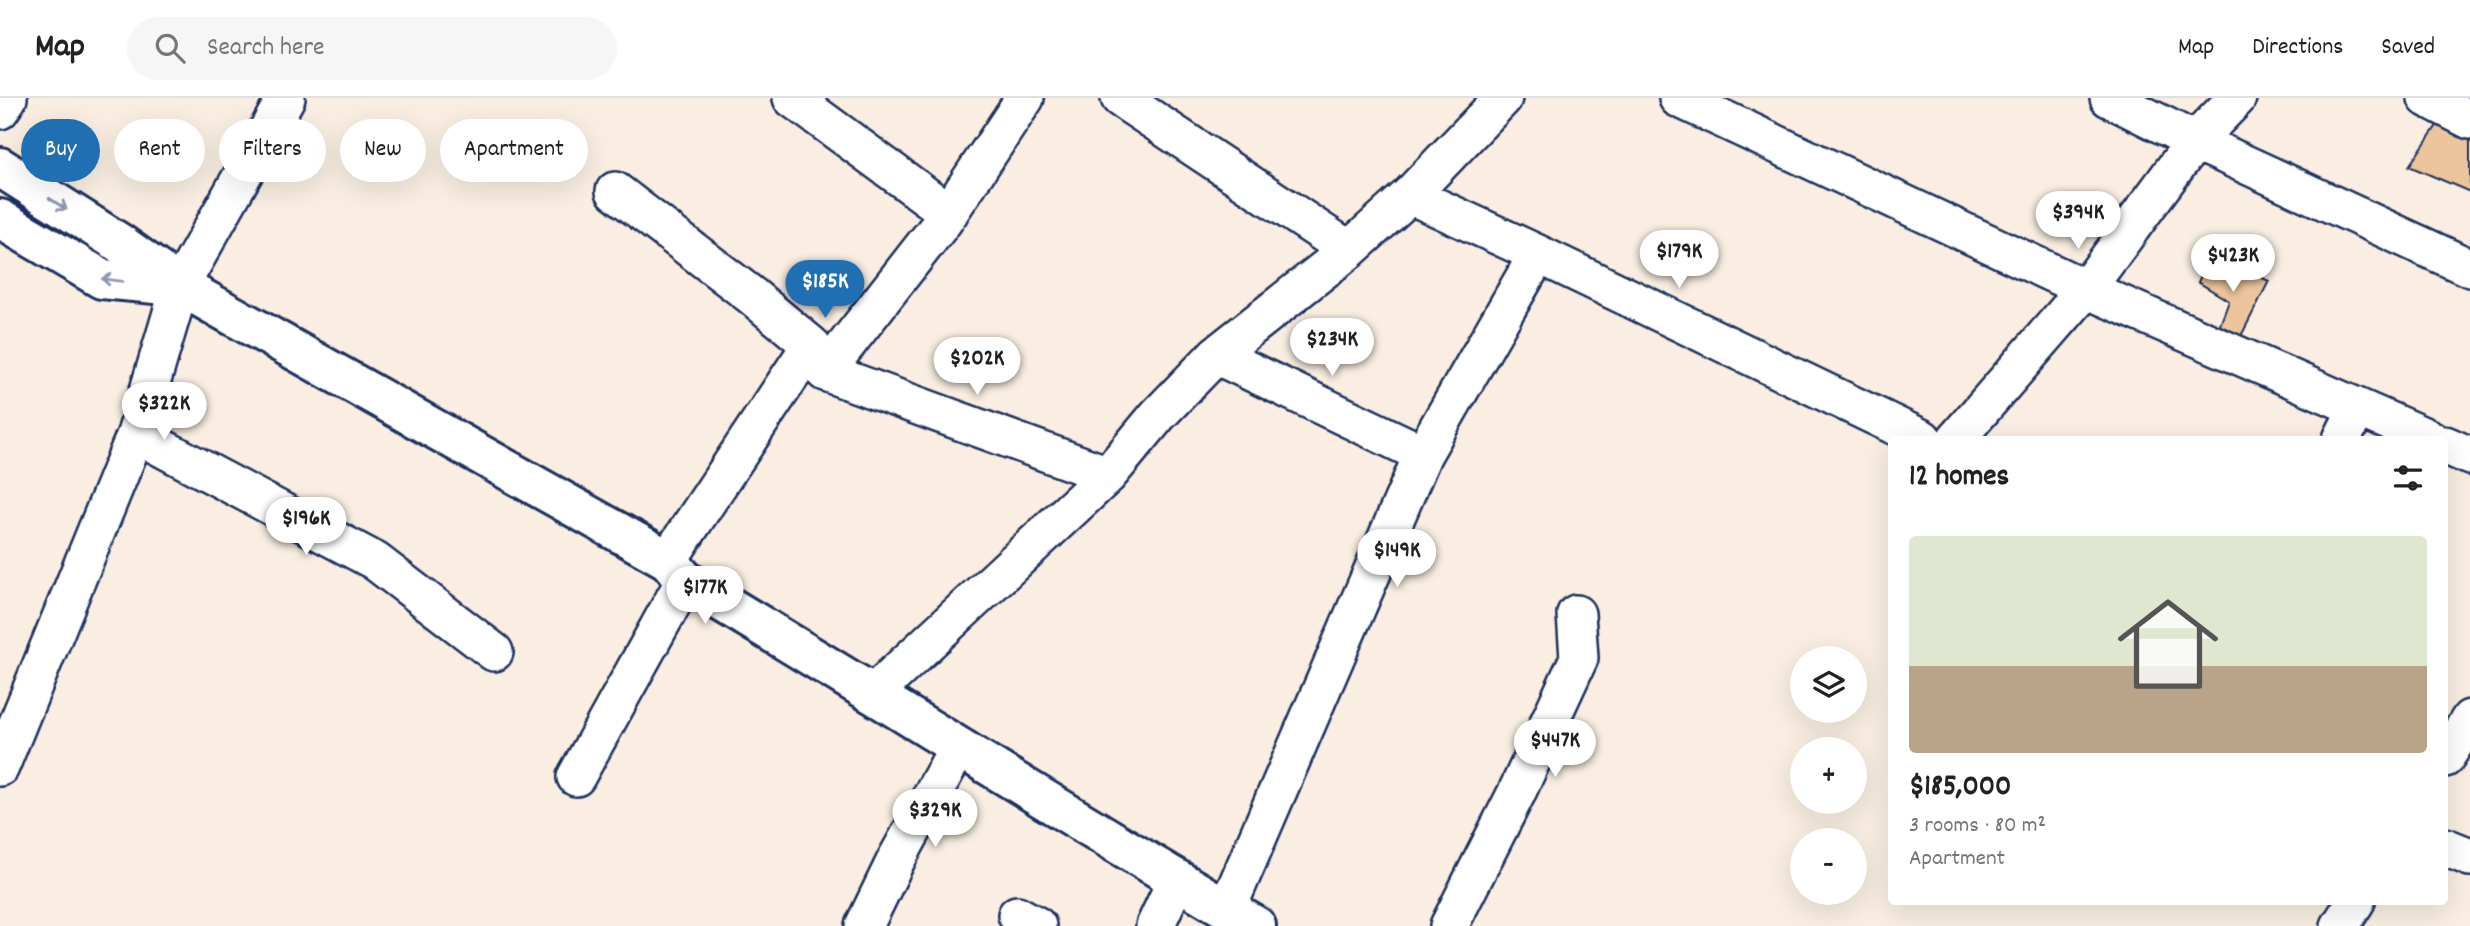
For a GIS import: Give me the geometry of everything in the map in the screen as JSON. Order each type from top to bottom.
[{"type":"street","points":[[0,110],[8,98]]},
{"type":"street","points":[[0,767],[136,434],[180,286],[286,98]]},
{"type":"street","points":[[792,98],[949,213]]},
{"type":"street","points":[[576,776],[677,570],[818,359],[949,213],[1025,98]]},
{"type":"street","points":[[1120,98],[1349,250]]},
{"type":"street","points":[[1678,98],[2086,289],[2349,424],[2414,436]]},
{"type":"street","points":[[2109,98],[2195,141],[2470,268]]},
{"type":"street","points":[[1959,436],[2086,289],[2195,141],[2237,98]]},
{"type":"street","points":[[2427,98],[2470,120]]},
{"type":"street","points":[[874,693],[1108,475],[1158,415],[1216,355],[1349,250],[1410,195],[1486,103]]},
{"type":"street","points":[[0,167],[118,242],[180,286],[677,570],[958,748],[1241,918],[1423,454],[1538,254]]},
{"type":"street","points":[[615,191],[752,296],[818,359],[1108,475]]},
{"type":"street","points":[[1410,195],[1917,436]]},
{"type":"street","points":[[0,219],[102,279],[180,286]]},
{"type":"street","points":[[1216,355],[1423,454]]},
{"type":"street","points":[[136,434],[374,561],[494,652]]},
{"type":"street","points":[[2448,446],[2470,456]]},
{"type":"street","points":[[1450,926],[1516,794],[1579,658],[1576,614]]},
{"type":"street","points":[[864,926],[958,748]]},
{"type":"street","points":[[2448,848],[2470,857]]},
{"type":"street","points":[[1155,926],[1177,879]]},
{"type":"street","points":[[2340,926],[2353,905]]},
{"type":"building","points":[[2438,124],[2470,138],[2470,192],[2409,166]]},
{"type":"building","points":[[2210,254],[2269,281],[2238,342],[2217,333],[2229,301],[2198,282]]}]
